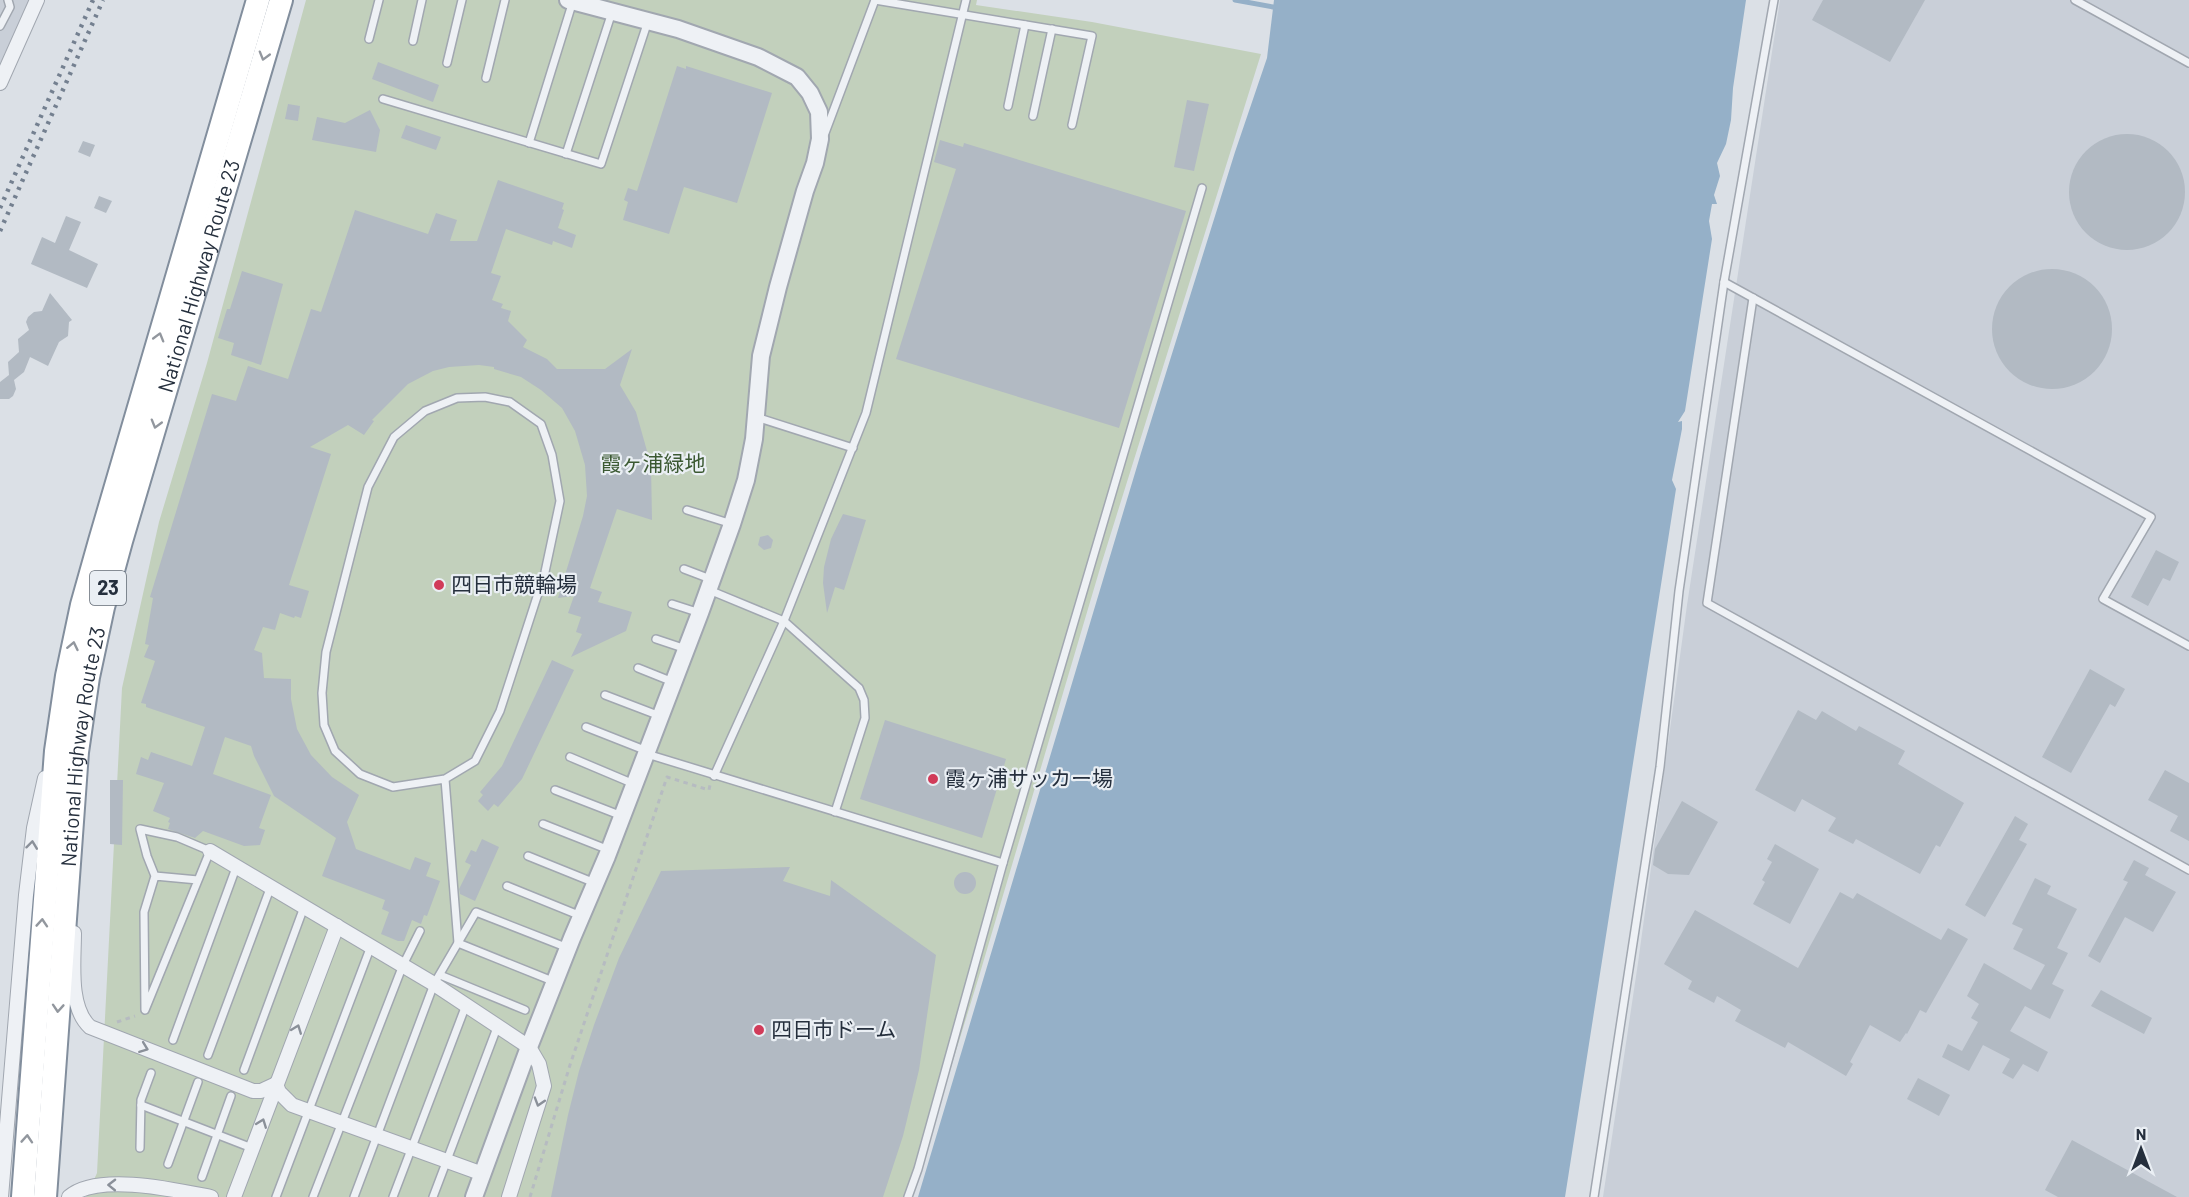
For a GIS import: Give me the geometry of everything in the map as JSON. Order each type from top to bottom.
[{"type":"highway","name":"National Highway Route 23","points":[[23,1197],[49,826],[56,751],[67,676],[82,605],[100,541],[258,0]]},
{"type":"highway","name":"National Highway Route 23","points":[[45,1197],[71,825],[88,677],[103,608],[281,0]]},
{"type":"street","points":[[0,83],[37,0]]},
{"type":"street","points":[[474,1197],[529,1047],[609,850],[711,585],[732,524],[746,480],[754,439],[761,356],[820,139],[819,111],[810,93],[797,77],[758,57],[678,29],[571,1]]},
{"type":"street","points":[[1,1197],[26,895],[34,828],[67,676]]},
{"type":"street","points":[[71,825],[75,992],[76,1004],[84,1021],[90,1027],[253,1091],[261,1091],[276,1084]]},
{"type":"street","points":[[210,851],[403,965],[437,980],[466,1005],[529,1047],[539,1064],[544,1086],[509,1197]]},
{"type":"street","points":[[234,1197],[337,926]]},
{"type":"street","points":[[276,1084],[285,1100],[292,1105],[483,1174]]},
{"type":"street","points":[[69,1197],[77,1191],[95,1185],[211,1197]]},
{"type":"lane","points":[[0,26],[10,7],[8,0]]},
{"type":"lane","points":[[369,39],[379,0]]},
{"type":"lane","points":[[412,41],[422,0]]},
{"type":"lane","points":[[447,63],[462,0]]},
{"type":"lane","points":[[486,78],[505,0]]},
{"type":"lane","points":[[818,152],[875,0],[964,7],[1025,25],[1092,36],[1071,125]]},
{"type":"lane","points":[[1594,1197],[1660,767],[1679,591],[1724,282],[1774,0]]},
{"type":"lane","points":[[2075,0],[2189,63]]},
{"type":"lane","points":[[529,142],[571,1]]},
{"type":"lane","points":[[714,776],[784,621],[866,413],[964,7]]},
{"type":"lane","points":[[566,154],[612,12]]},
{"type":"lane","points":[[382,99],[601,164],[648,21]]},
{"type":"lane","points":[[1008,106],[1025,25]]},
{"type":"lane","points":[[1033,116],[1052,29]]},
{"type":"lane","points":[[908,1197],[918,1169],[1003,863],[1202,188]]},
{"type":"lane","points":[[1724,282],[2151,517],[2103,599],[2189,646]]},
{"type":"lane","points":[[1753,298],[1707,603],[2189,870]]},
{"type":"lane","points":[[485,397],[510,402],[541,424],[552,455],[560,501],[544,572],[500,711],[475,761],[445,779],[393,787],[360,774],[335,751],[324,725],[322,693],[326,652],[368,487],[394,437],[425,411],[457,398],[485,397]]},
{"type":"lane","points":[[756,417],[853,448]]},
{"type":"lane","points":[[687,510],[732,524]]},
{"type":"lane","points":[[684,569],[784,621],[859,688],[864,700],[865,718],[835,812]]},
{"type":"lane","points":[[672,604],[700,613]]},
{"type":"lane","points":[[656,639],[686,649]]},
{"type":"lane","points":[[638,668],[673,682]]},
{"type":"lane","points":[[604,695],[660,716]]},
{"type":"lane","points":[[586,727],[646,753],[714,776],[1003,863]]},
{"type":"lane","points":[[570,758],[634,784]]},
{"type":"lane","points":[[445,779],[458,943]]},
{"type":"lane","points":[[555,790],[622,816]]},
{"type":"lane","points":[[543,824],[609,850]]},
{"type":"lane","points":[[140,830],[177,837],[210,851],[144,1010],[144,912],[155,876],[140,830]]},
{"type":"lane","points":[[528,856],[595,883]]},
{"type":"lane","points":[[173,1040],[237,865]]},
{"type":"lane","points":[[155,876],[198,880]]},
{"type":"lane","points":[[208,1055],[272,886]]},
{"type":"lane","points":[[507,886],[581,916]]},
{"type":"lane","points":[[244,1070],[304,907]]},
{"type":"lane","points":[[354,1197],[437,980],[476,912],[568,948]]},
{"type":"lane","points":[[313,1197],[403,965],[420,931]]},
{"type":"lane","points":[[458,943],[555,982]]},
{"type":"lane","points":[[276,1197],[371,946]]},
{"type":"lane","points":[[437,980],[525,1010]]},
{"type":"lane","points":[[393,1197],[466,1005]]},
{"type":"lane","points":[[433,1197],[498,1025]]},
{"type":"lane","points":[[140,1148],[141,1105],[143,1092],[151,1073]]},
{"type":"lane","points":[[168,1164],[198,1082]]},
{"type":"lane","points":[[202,1177],[231,1096]]},
{"type":"lane","points":[[141,1105],[252,1148]]},
{"type":"path","points":[[530,1197],[570,1065],[667,777],[709,790],[714,776]]},
{"type":"shaded area","points":[[0,0],[29,0],[0,64]]},
{"type":"shaded area","points":[[1780,0],[2189,0],[2189,1197],[1603,1197],[1687,605]]},
{"type":"green space","name":"霞ヶ浦緑地","points":[[306,0],[977,0],[976,5],[1092,22],[1261,54],[1101,565],[911,1197],[86,1197],[97,1173],[122,688],[159,522],[207,363]]},
{"type":"water","points":[[1274,0],[1746,0],[1733,88],[1731,120],[1726,144],[1717,163],[1720,176],[1714,195],[1717,204],[1712,204],[1709,221],[1712,239],[1685,411],[1678,422],[1682,421],[1682,429],[1672,480],[1676,489],[1565,1197],[918,1197],[1141,453],[1235,152],[1267,58]]},
{"type":"building","points":[[1823,0],[1925,0],[1890,62],[1812,20]]},
{"type":"building","points":[[378,62],[439,85],[433,102],[372,79]]},
{"type":"building","points":[[677,66],[686,69],[686,66],[772,93],[737,203],[684,187],[669,234],[623,220],[628,202],[624,200],[628,188],[637,191]]},
{"type":"building","points":[[1187,100],[1209,104],[1194,171],[1174,167]]},
{"type":"building","points":[[288,104],[300,106],[298,121],[285,119]]},
{"type":"building","points":[[370,110],[380,130],[376,152],[312,140],[317,117],[345,123]]},
{"type":"building","points":[[406,125],[441,137],[436,150],[401,138]]},
{"type":"building","points":[[2127,134],[2149,139],[2168,151],[2180,170],[2185,192],[2180,214],[2168,233],[2149,245],[2127,250],[2105,245],[2086,233],[2074,214],[2069,192],[2074,170],[2086,151],[2105,139]]},
{"type":"building","points":[[940,140],[963,147],[964,143],[1186,211],[1119,428],[896,359],[956,169],[934,162]]},
{"type":"building","points":[[83,141],[95,145],[90,157],[78,152]]},
{"type":"building","points":[[498,180],[564,203],[558,228],[576,235],[572,248],[553,241],[552,245],[506,229],[491,273],[501,276],[492,300],[503,304],[501,308],[511,311],[508,321],[527,340],[523,347],[547,359],[557,369],[605,369],[632,349],[620,385],[636,412],[651,465],[652,520],[617,509],[590,588],[602,592],[598,602],[632,612],[626,631],[571,657],[582,634],[576,632],[581,617],[568,613],[574,596],[558,598],[583,516],[587,496],[585,465],[575,431],[562,408],[541,390],[521,377],[494,369],[494,367],[479,365],[449,367],[433,371],[408,384],[372,420],[374,421],[364,435],[348,425],[310,447],[331,454],[289,585],[309,591],[301,618],[280,613],[275,630],[263,627],[254,650],[262,653],[264,678],[291,679],[291,699],[297,729],[311,755],[332,777],[359,795],[347,822],[356,849],[410,870],[415,857],[431,863],[426,876],[440,881],[427,916],[424,915],[421,924],[412,920],[404,941],[398,941],[381,934],[389,912],[382,909],[385,900],[322,876],[336,838],[274,796],[251,746],[225,737],[213,774],[271,795],[259,828],[265,830],[260,845],[244,846],[203,831],[195,838],[168,829],[170,818],[153,811],[164,783],[136,774],[141,757],[148,760],[151,752],[192,766],[205,727],[146,707],[146,704],[141,703],[155,661],[144,657],[149,645],[145,644],[153,598],[150,597],[212,394],[236,401],[248,366],[288,379],[311,309],[321,312],[355,210],[428,234],[436,213],[457,220],[450,241],[477,241]]},
{"type":"building","points":[[99,196],[112,201],[106,213],[94,208]]},
{"type":"building","points":[[66,216],[81,222],[69,250],[98,264],[87,288],[31,264],[42,237],[55,243]]},
{"type":"building","points":[[2052,269],[2075,274],[2094,287],[2107,306],[2112,329],[2107,352],[2094,371],[2075,384],[2052,389],[2029,384],[2010,371],[1997,352],[1992,329],[1997,306],[2010,287],[2029,274]]},
{"type":"building","points":[[242,271],[283,284],[261,365],[231,355],[234,343],[218,338]]},
{"type":"building","points":[[50,293],[72,320],[69,322],[68,336],[59,342],[48,366],[30,357],[24,372],[14,380],[16,389],[13,396],[9,399],[0,399],[0,382],[9,375],[8,362],[19,352],[18,339],[29,330],[26,322],[28,317],[34,312],[42,311]]},
{"type":"building","points":[[843,514],[866,520],[844,590],[835,587],[827,613],[823,583],[824,567],[831,539]]},
{"type":"building","points":[[768,535],[773,540],[771,548],[764,550],[758,545],[760,537]]},
{"type":"building","points":[[2156,550],[2179,562],[2170,581],[2163,578],[2148,606],[2131,597]]},
{"type":"building","points":[[552,660],[574,670],[522,779],[498,807],[494,804],[488,811],[478,801],[483,795],[480,792],[502,766]]},
{"type":"building","points":[[2090,669],[2125,689],[2115,707],[2110,704],[2071,773],[2042,757]]},
{"type":"building","points":[[1798,710],[1816,720],[1822,711],[1856,731],[1859,726],[1905,751],[1898,764],[1964,803],[1940,847],[1936,845],[1920,874],[1856,839],[1853,844],[1828,831],[1836,818],[1802,799],[1795,812],[1755,790]]},
{"type":"building","name":"霞ヶ浦サッカー場","points":[[885,720],[1006,759],[982,838],[860,799]]},
{"type":"building","points":[[2165,770],[2189,783],[2189,841],[2170,831],[2178,816],[2148,800]]},
{"type":"building","points":[[110,780],[123,780],[122,845],[110,844]]},
{"type":"building","points":[[1682,801],[1718,822],[1689,875],[1668,874],[1653,865],[1655,849]]},
{"type":"building","points":[[2015,816],[2028,824],[2019,840],[2027,844],[1985,917],[1965,905]]},
{"type":"building","points":[[482,839],[499,847],[475,901],[460,894],[459,889],[471,865],[465,862],[471,850],[476,852]]},
{"type":"building","points":[[1775,844],[1819,869],[1790,924],[1753,904],[1765,882],[1762,880],[1772,862],[1767,859]]},
{"type":"building","points":[[2134,860],[2149,868],[2145,875],[2176,892],[2153,932],[2125,917],[2100,963],[2088,956],[2128,882],[2123,880]]},
{"type":"building","name":"四日市ドーム","points":[[790,867],[783,881],[830,896],[831,880],[936,955],[919,1070],[903,1136],[883,1197],[551,1197],[579,1071],[594,1025],[619,958],[661,871]]},
{"type":"building","points":[[965,872],[973,875],[976,883],[973,891],[965,894],[957,891],[954,883],[957,875]]},
{"type":"building","points":[[2035,878],[2051,886],[2047,894],[2077,909],[2057,948],[2068,953],[2052,984],[2064,990],[2050,1019],[2025,1006],[2010,1031],[2048,1052],[2038,1072],[2023,1064],[2013,1079],[2002,1073],[2010,1059],[1983,1045],[1969,1071],[1942,1057],[1948,1044],[1962,1051],[1978,1022],[1971,1018],[1979,1004],[1967,996],[1984,963],[2031,990],[2045,965],[2013,949],[2023,929],[2012,924]]},
{"type":"building","points":[[1840,892],[1853,899],[1857,893],[1941,940],[1948,928],[1968,939],[1926,1013],[1920,1010],[1900,1042],[1870,1025],[1850,1062],[1853,1064],[1846,1076],[1788,1042],[1785,1048],[1735,1021],[1741,1010],[1717,996],[1714,1003],[1688,989],[1692,981],[1664,964],[1695,910],[1798,968]]},
{"type":"building","points":[[2101,990],[2152,1018],[2144,1034],[2091,1006]]},
{"type":"building","points":[[1918,1078],[1950,1095],[1939,1116],[1907,1099]]},
{"type":"building","points":[[2072,1140],[2177,1197],[2058,1197],[2045,1190]]},
{"type":"waterway","points":[[1235,0],[1273,7]]},
{"type":"railway","points":[[0,208],[93,0]]},
{"type":"railway","points":[[0,231],[103,0]]},
{"type":"place","name":"四日市競輪場","points":[[439,585]]},
{"type":"place","name":"霞ヶ浦サッカー場","points":[[933,779]]},
{"type":"place","name":"四日市ドーム","points":[[759,1030]]}]
